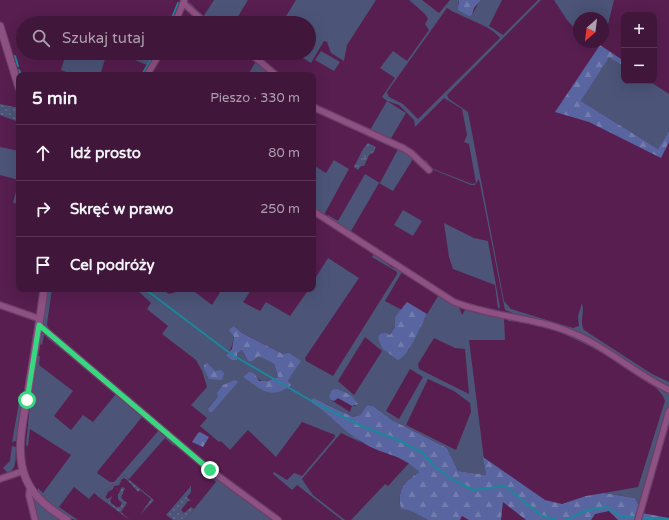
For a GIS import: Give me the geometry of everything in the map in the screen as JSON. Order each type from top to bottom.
[{"type":"street","points":[[178,16],[184,2],[199,16]]},
{"type":"street","points":[[0,26],[16,78]]},
{"type":"street","points":[[149,72],[156,60]]},
{"type":"street","points":[[258,60],[272,72]]},
{"type":"street","points":[[316,108],[403,148],[411,153],[429,170]]},
{"type":"street","points":[[316,213],[454,302],[471,308],[543,323],[573,333],[602,348],[669,390]]},
{"type":"street","points":[[44,292],[21,441],[21,458],[23,472],[30,486],[43,502],[66,520]]},
{"type":"street","points":[[0,305],[39,322],[210,470],[278,520]]},
{"type":"street","points":[[638,520],[669,411]]},
{"type":"street","points":[[0,479],[23,472]]},
{"type":"street","points":[[30,486],[29,495],[35,520]]},
{"type":"green space","points":[[188,0],[202,16],[197,13]]},
{"type":"green space","points":[[214,0],[248,0],[238,16],[204,16]]},
{"type":"green space","points":[[296,0],[376,0],[347,45],[344,61],[331,53],[327,42],[324,41],[316,55],[316,16],[286,16]]},
{"type":"green space","points":[[409,0],[422,0],[439,13],[450,0],[459,0],[458,4],[472,15],[480,0],[502,0],[489,26],[503,35],[538,0],[541,0],[447,95],[449,99],[468,112],[504,301],[511,309],[573,328],[579,326],[578,316],[582,303],[582,323],[584,330],[652,374],[669,382],[669,388],[605,348],[505,310],[479,179],[475,185],[471,185],[431,168],[472,184],[476,183],[469,144],[464,142],[467,135],[462,109],[444,98],[415,127],[414,120],[399,105],[387,101],[382,97],[395,78],[380,68],[393,51],[407,61],[429,30],[425,24],[428,19],[425,14]],"holes":[[[447,8],[483,25],[496,33],[500,38],[418,119],[403,104],[389,97],[387,92]]]},
{"type":"green space","points":[[459,0],[480,1],[474,8],[472,15],[469,16],[458,10]]},
{"type":"green space","points":[[554,0],[614,0],[609,20],[609,12],[573,12],[573,26]]},
{"type":"green space","points":[[598,48],[604,48],[621,59],[621,64],[609,57],[581,101],[658,149],[669,131],[669,142],[661,158],[589,122],[555,112]]},
{"type":"green space","points":[[321,51],[340,62],[334,71],[315,60]]},
{"type":"green space","points":[[609,56],[621,64],[621,84],[654,84],[669,94],[669,131],[658,149],[581,101]]},
{"type":"green space","points":[[64,60],[105,60],[101,72],[66,72],[61,70]]},
{"type":"green space","points":[[135,60],[152,60],[149,66]]},
{"type":"green space","points":[[256,61],[271,72],[250,72]]},
{"type":"green space","points":[[387,101],[406,113],[390,140],[382,134],[380,135],[370,130]]},
{"type":"green space","points":[[0,104],[16,107],[16,121],[0,115]]},
{"type":"green space","points":[[368,143],[376,147],[373,153],[369,155],[364,166],[361,166],[358,170],[354,167],[363,149]]},
{"type":"green space","points":[[0,147],[16,150],[16,179],[0,175]]},
{"type":"green space","points":[[398,149],[406,151],[420,163],[419,165],[413,159],[393,191],[379,183],[351,231],[360,237],[337,225],[338,222],[336,224],[326,217],[328,215],[338,221],[365,174],[380,183]]},
{"type":"green space","points":[[334,160],[349,169],[324,215],[316,211],[316,167],[326,173]]},
{"type":"green space","points":[[426,160],[431,168],[424,163]]},
{"type":"green space","points":[[16,192],[16,203],[13,203]]},
{"type":"green space","points":[[403,210],[422,221],[413,236],[394,225]]},
{"type":"green space","points":[[444,223],[474,238],[488,241],[500,307],[498,309],[495,285],[453,269],[449,257]]},
{"type":"green space","points":[[375,253],[391,267],[402,272],[385,301],[402,310],[395,317],[395,327],[390,335],[408,351],[420,326],[438,296],[459,307],[462,315],[465,310],[471,309],[504,318],[505,340],[469,340],[486,475],[458,471],[447,448],[392,420],[373,406],[367,405],[360,415],[353,417],[324,403],[311,402],[325,411],[362,443],[341,433],[302,479],[313,495],[345,520],[342,520],[297,485],[292,490],[273,474],[274,472],[287,480],[294,473],[302,476],[335,437],[335,435],[302,422],[276,457],[248,430],[230,450],[221,441],[219,442],[200,426],[207,418],[191,405],[207,387],[202,371],[196,360],[162,334],[168,326],[147,309],[151,303],[139,292],[166,292],[169,294],[176,292],[195,292],[212,305],[220,292],[250,292],[243,302],[260,311],[266,302],[290,316],[307,292],[316,292],[316,277],[328,258],[359,278],[305,358],[306,361],[333,376],[397,272],[372,257]],"holes":[[[234,326],[242,333],[283,354],[288,380],[291,385],[254,384],[243,377],[256,378],[264,382],[278,377],[274,364],[258,355],[251,362],[248,361],[242,350],[226,355],[229,352],[234,338]],[[365,337],[382,351],[354,395],[338,381]],[[434,338],[455,348],[465,349],[469,394],[419,369],[418,364]],[[410,369],[423,377],[399,419],[386,411]],[[428,379],[454,391],[470,403],[471,412],[456,450],[406,425]],[[351,395],[356,406],[352,406],[350,412],[331,400]]]},
{"type":"green space","points":[[47,292],[52,292],[47,324],[50,332],[43,326],[42,322]]},
{"type":"green space","points":[[407,302],[427,314],[411,346],[398,360],[383,349],[378,338],[380,334],[386,333],[390,335],[395,327],[395,317]]},
{"type":"green space","points":[[509,319],[532,323],[553,329],[573,337],[612,357],[669,393],[669,406],[639,507],[635,498],[604,493],[638,487],[665,401],[660,392],[650,382],[580,341],[554,330],[526,323],[508,321]]},
{"type":"green space","points":[[234,326],[242,333],[283,354],[289,353],[301,361],[288,380],[291,385],[284,390],[271,393],[266,392],[243,377],[249,372],[254,373],[259,381],[267,381],[278,377],[274,364],[259,356],[251,362],[248,361],[242,350],[237,353],[237,360],[232,360],[226,355],[232,349],[234,337],[229,330]]},
{"type":"green space","points":[[44,333],[175,443],[174,446],[165,438],[129,479],[122,474],[100,498],[94,493],[89,499],[74,487],[59,507],[78,520],[67,517],[55,510],[38,491],[38,488],[43,493],[71,455],[30,429],[28,446],[26,445],[30,404],[34,404],[34,400],[31,398],[37,356],[40,356],[39,365],[73,391],[54,416],[71,430],[83,415],[93,422],[116,394],[44,335],[42,345],[40,344],[41,334]],"holes":[[[142,417],[159,430],[114,482],[110,482],[97,473]]]},
{"type":"green space","points":[[207,363],[215,371],[221,370],[224,373],[222,380],[209,379],[204,369],[204,365]]},
{"type":"green space","points":[[235,380],[238,382],[212,412],[209,412],[208,409],[218,397],[217,393],[223,385]]},
{"type":"green space","points":[[337,389],[351,395],[358,404],[352,406],[338,398],[334,401],[331,400],[329,396],[332,390]]},
{"type":"green space","points":[[20,397],[23,398],[16,441],[12,442]]},
{"type":"green space","points":[[313,398],[353,417],[360,415],[367,405],[373,406],[392,420],[447,448],[458,471],[486,475],[483,457],[545,500],[562,504],[586,496],[604,493],[635,498],[642,513],[669,518],[669,520],[618,520],[609,511],[595,514],[591,520],[526,520],[503,502],[501,520],[469,520],[462,516],[460,520],[428,520],[411,511],[401,509],[400,497],[402,488],[419,472],[405,461],[376,450],[355,438],[324,411],[311,402]]},
{"type":"green space","points":[[200,432],[209,437],[203,447],[192,442]]},
{"type":"green space","points":[[12,446],[16,447],[15,463],[12,470],[6,475],[7,472],[3,468],[10,461]]},
{"type":"green space","points":[[410,462],[419,472],[402,488],[400,497],[401,509],[411,511],[428,520],[351,520],[385,484],[388,486]]},
{"type":"green space","points":[[122,474],[154,500],[140,515],[151,499],[140,490],[138,492],[125,478],[122,479],[119,485],[114,486],[113,489],[108,492],[105,498],[108,499],[112,496],[110,502],[116,507],[120,507],[122,503],[118,499],[118,495],[122,487],[125,488],[121,498],[127,503],[121,512],[130,520],[100,498]]},
{"type":"green space","points":[[215,476],[276,520],[185,520],[216,482],[213,479]]},
{"type":"green space","points":[[191,486],[191,492],[187,497],[191,501],[188,501],[181,510],[184,513],[191,507],[194,509],[185,520],[173,520],[166,515]]},
{"type":"green space","points":[[32,495],[62,520],[36,520]]},
{"type":"waterway","points":[[173,16],[178,3]]},
{"type":"waterway","points":[[16,60],[18,66]]},
{"type":"waterway","points":[[148,65],[150,60]]},
{"type":"waterway","points":[[144,72],[147,66]]},
{"type":"waterway","points":[[149,292],[231,354],[315,403],[364,427],[396,439],[423,453],[435,467],[455,481],[473,490],[505,486],[542,516],[557,520]]},
{"type":"waterway","points":[[566,520],[585,511],[606,507],[620,516],[635,517]]},
{"type":"waterway","points":[[641,518],[669,519]]},
{"type":"route","points":[[27,400],[39,325],[59,344],[125,397],[210,470]]}]
